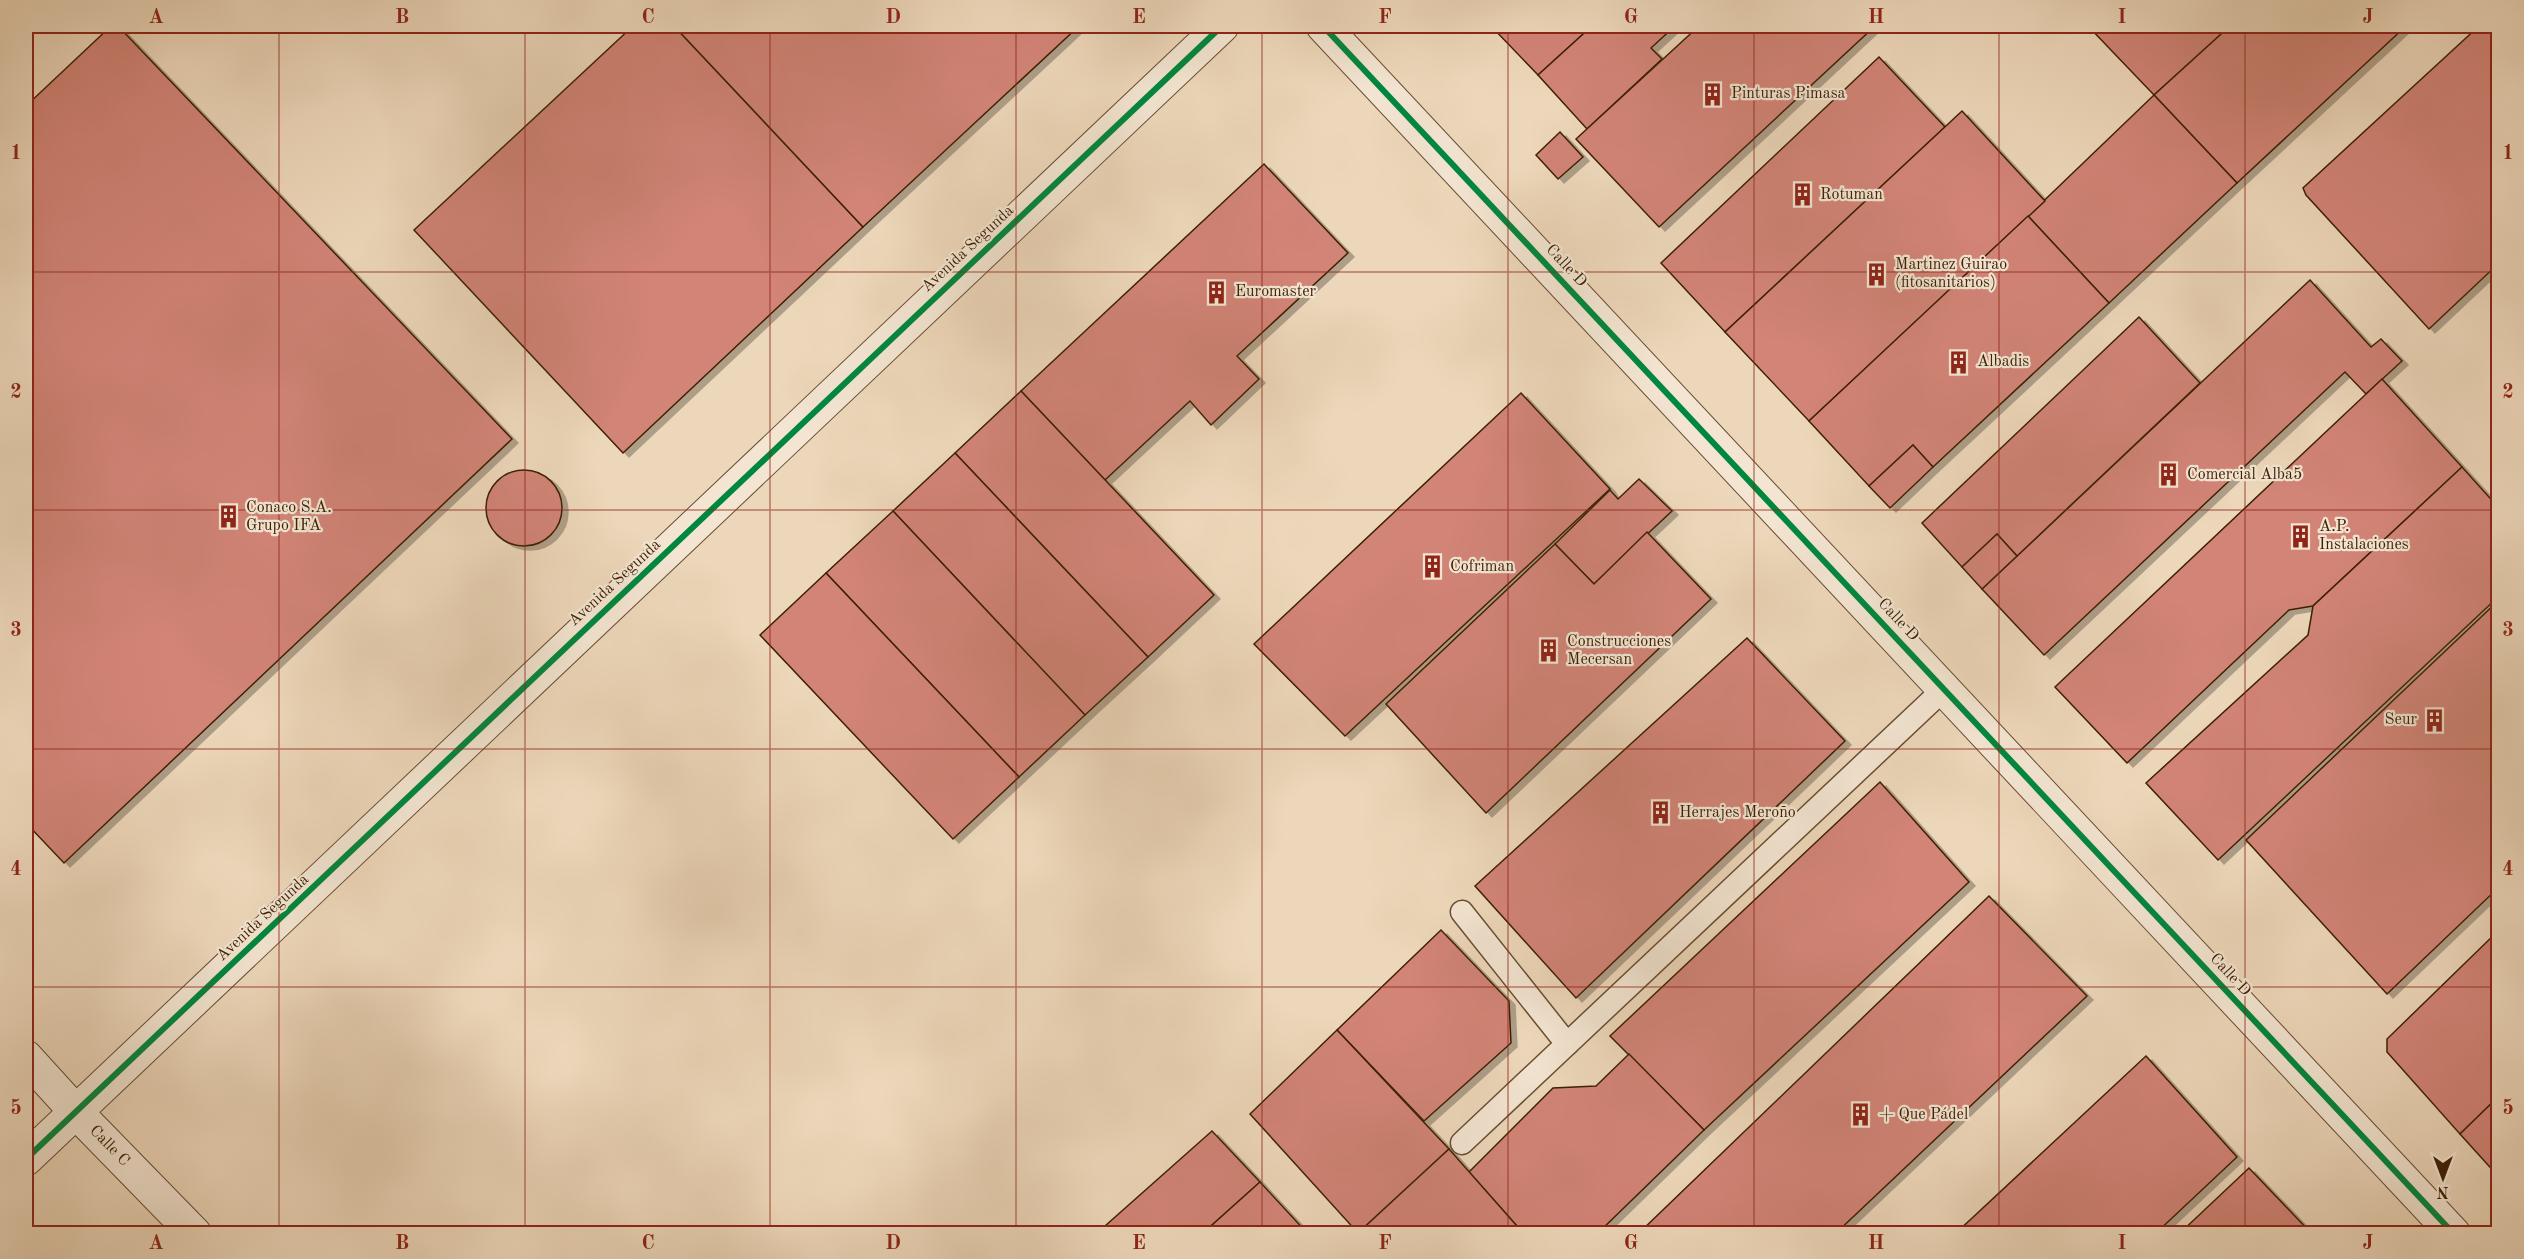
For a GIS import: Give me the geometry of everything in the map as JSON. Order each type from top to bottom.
[{"type":"street","name":"Avenida Segunda","points":[[26,1159],[1222,26]]},
{"type":"street","name":"Calle D","points":[[1323,26],[2454,1233]]},
{"type":"street","name":"Calle C","points":[[26,1057],[76,1112],[195,1233]]},
{"type":"lane","points":[[1462,1143],[1944,689]]},
{"type":"lane","points":[[1462,912],[1567,1044]]},
{"type":"building","name":"Conaco S.A. Grupo IFA","points":[[111,26],[118,26],[512,439],[64,863],[26,823],[26,106]]},
{"type":"building","points":[[633,26],[674,26],[863,227],[623,453],[414,230]]},
{"type":"building","points":[[674,26],[1079,26],[863,227]]},
{"type":"building","points":[[1491,26],[1592,26],[1538,75]]},
{"type":"building","points":[[1592,26],[1675,26],[1651,48],[1662,59],[1587,129],[1538,75]]},
{"type":"building","name":"Pinturas Pimasa","points":[[1699,26],[1875,26],[1659,227],[1576,139]]},
{"type":"building","points":[[2088,26],[2230,26],[2154,95]]},
{"type":"building","points":[[2230,26],[2406,26],[2237,183],[2154,95]]},
{"type":"building","points":[[2479,26],[2498,26],[2498,264],[2429,329],[2306,195],[2303,188]]},
{"type":"building","name":"Rotuman","points":[[1879,57],[1945,127],[1725,332],[1661,263]]},
{"type":"building","points":[[2154,95],[2237,183],[2109,303],[2028,216]]},
{"type":"building","name":"Martinez Guirao (fitosanitarios)","points":[[1962,111],[2045,201],[1809,421],[1725,332]]},
{"type":"building","points":[[1560,132],[1583,157],[1558,179],[1536,155]]},
{"type":"building","name":"Euromaster","points":[[1264,164],[1348,253],[1237,356],[1259,379],[1211,425],[1190,401],[1105,480],[1021,391]]},
{"type":"building","name":"Albadis","points":[[2028,216],[2109,303],[1933,467],[1913,445],[1869,486],[1809,421]]},
{"type":"building","name":"Comercial Alba5","points":[[2310,280],[2371,347],[2381,339],[2402,361],[2366,394],[2345,372],[2044,655],[1982,589]]},
{"type":"building","points":[[2139,317],[2200,383],[2017,556],[1997,534],[1962,567],[1922,523]]},
{"type":"building","name":"A.P. Instalaciones","points":[[2382,379],[2462,467],[2313,606],[2289,610],[2127,763],[2055,687]]},
{"type":"building","points":[[1021,391],[1214,595],[1148,657],[955,453]]},
{"type":"building","name":"Cofriman","points":[[1521,393],[1610,489],[1345,736],[1254,644]]},
{"type":"building","points":[[1913,445],[1933,467],[1890,508],[1869,486]]},
{"type":"building","points":[[955,453],[1148,657],[1085,715],[893,511]]},
{"type":"building","points":[[2462,467],[2498,507],[2498,597],[2218,860],[2146,783],[2308,635],[2313,606]]},
{"type":"building","points":[[524,470],[538,473],[551,481],[559,494],[562,508],[559,522],[551,535],[538,543],[524,546],[510,543],[497,535],[489,522],[486,508],[489,494],[497,481],[510,473]]},
{"type":"building","points":[[1639,479],[1672,511],[1594,584],[1555,544],[1610,490],[1618,499]]},
{"type":"building","points":[[893,511],[1085,715],[1019,777],[826,573]]},
{"type":"building","name":"Construcciones Mecersan","points":[[1647,532],[1711,599],[1486,813],[1386,704],[1555,544],[1594,584]]},
{"type":"building","points":[[1997,534],[2017,556],[1982,589],[1962,567]]},
{"type":"building","points":[[826,573],[1019,777],[953,839],[760,635]]},
{"type":"building","name":"Seur","points":[[2498,601],[2498,888],[2387,994],[2246,840]]},
{"type":"building","name":"Herrajes Meroño","points":[[1747,638],[1845,741],[1576,998],[1475,886]]},
{"type":"building","points":[[1880,782],[1969,882],[1704,1130],[1610,1036]]},
{"type":"building","name":"+ Que Pádel","points":[[1989,896],[2087,996],[1835,1234],[1638,1234]]},
{"type":"building","points":[[1441,930],[1509,1001],[1511,1043],[1424,1121],[1337,1030]]},
{"type":"building","points":[[2498,931],[2498,1097],[2460,1134],[2387,1052],[2387,1039]]},
{"type":"building","points":[[1337,1030],[1449,1149],[1358,1233],[1250,1114]]},
{"type":"building","points":[[1629,1054],[1704,1130],[1597,1234],[1524,1234],[1469,1172],[1553,1088],[1596,1086]]},
{"type":"building","points":[[2146,1056],[2237,1157],[2155,1234],[1955,1234]]},
{"type":"building","points":[[2498,1097],[2498,1176],[2460,1134]]},
{"type":"building","points":[[1212,1131],[1260,1182],[1202,1234],[1096,1234]]},
{"type":"building","points":[[1449,1149],[1524,1234],[1358,1234],[1358,1233]]},
{"type":"building","points":[[2249,1168],[2312,1234],[2179,1234]]},
{"type":"building","points":[[1260,1182],[1308,1234],[1202,1234]]},
{"type":"cycle path","points":[[26,1159],[1222,26]]},
{"type":"cycle path","points":[[1323,26],[2454,1234]]},
{"type":"place","name":"Pinturas Pimasa","points":[[1713,94]]},
{"type":"place","name":"Rotuman","points":[[1802,195]]},
{"type":"place","name":"Martinez Guirao (fitosanitarios)","points":[[1877,274]]},
{"type":"place","name":"Euromaster","points":[[1217,292]]},
{"type":"place","name":"Albadis","points":[[1959,362]]},
{"type":"place","name":"Comercial Alba5","points":[[2169,475]]},
{"type":"place","name":"Conaco S.A. Grupo IFA","points":[[228,517]]},
{"type":"place","name":"A.P. Instalaciones","points":[[2301,536]]},
{"type":"place","name":"Cofriman","points":[[1432,567]]},
{"type":"place","name":"Construcciones Mecersan","points":[[1549,651]]},
{"type":"place","name":"Seur","points":[[2435,720]]},
{"type":"place","name":"Herrajes Meroño","points":[[1661,813]]},
{"type":"place","name":"+ Que Pádel","points":[[1861,1115]]}]
